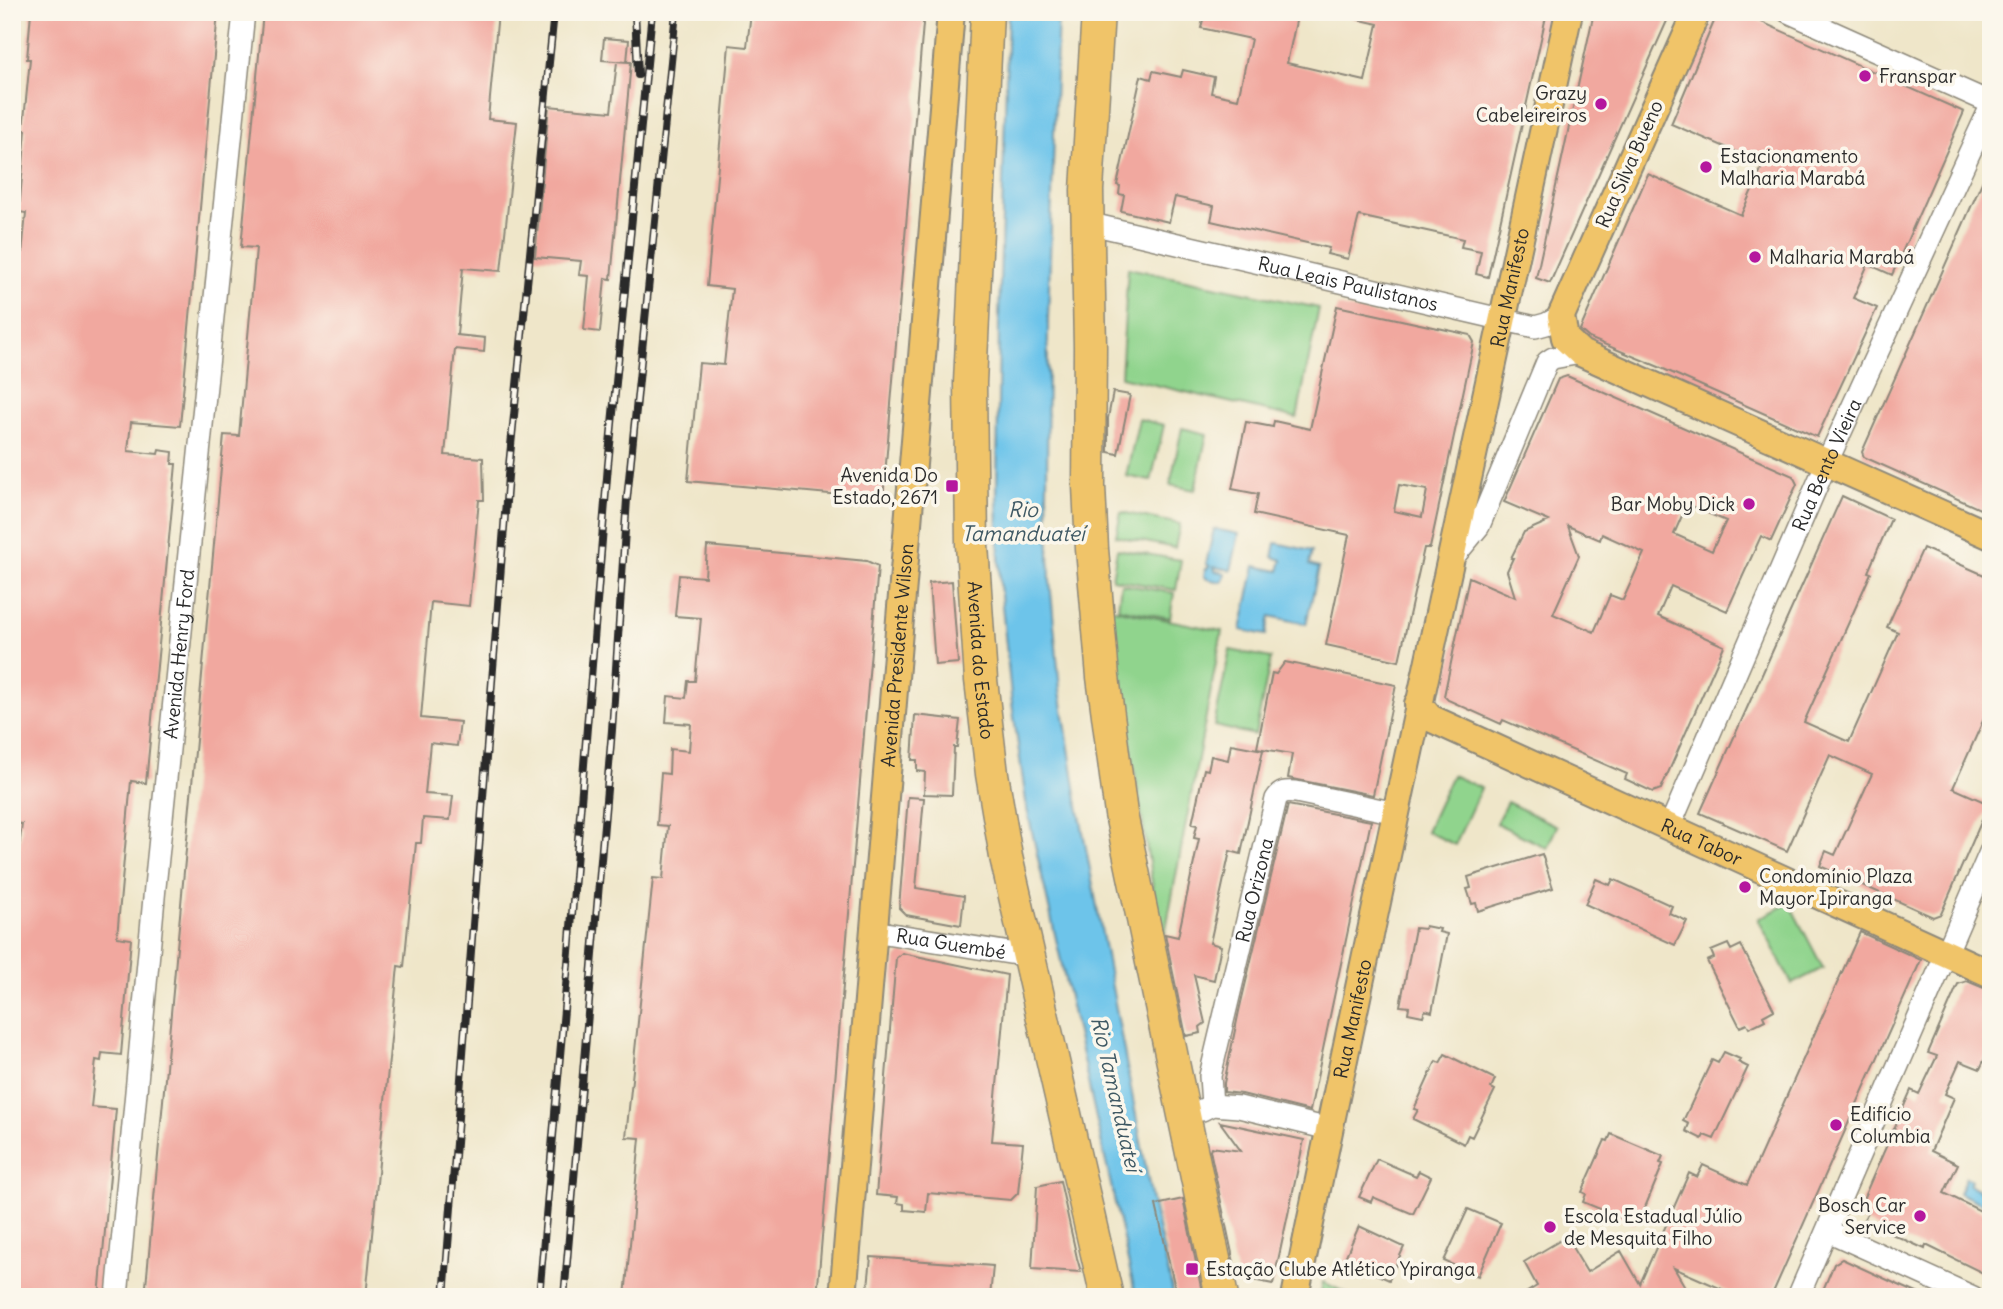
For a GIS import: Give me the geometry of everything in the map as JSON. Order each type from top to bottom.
[{"type":"highway","name":"Avenida do Estado","points":[[987,12],[970,383],[972,545],[981,680],[992,774],[1006,857],[1107,1297]]},
{"type":"highway","points":[[1098,12],[1087,190],[1090,498],[1095,592],[1108,724],[1121,814],[1222,1297]]},
{"type":"main road","name":"Avenida Presidente Wilson","points":[[842,1297],[951,12]]},
{"type":"main road","name":"Rua Manifesto","points":[[1295,1297],[1410,742],[1422,729],[1427,712],[1451,561],[1569,12]]},
{"type":"main road","name":"Rua Silva Bueno","points":[[1561,316],[1697,12]]},
{"type":"main road","points":[[1561,316],[1565,338],[1581,353],[1991,536]]},
{"type":"main road","name":"Rua Tabor","points":[[1427,712],[1670,828],[1991,974]]},
{"type":"street","name":"Avenida Henry Ford","points":[[117,1297],[155,887],[244,12]]},
{"type":"street","points":[[1788,12],[1991,104]]},
{"type":"street","name":"Rua Bento Vieira","points":[[1670,828],[1827,462],[1991,104]]},
{"type":"street","name":"Rua Leais Paulistanos","points":[[1087,223],[1535,327],[1561,316]]},
{"type":"street","name":"Rua Manifesto","points":[[1451,561],[1466,544],[1483,517],[1545,366],[1553,358],[1581,353]]},
{"type":"street","name":"Rua Orizona","points":[[1212,1105],[1210,1076],[1279,793],[1296,792],[1396,813]]},
{"type":"street","points":[[1798,1297],[1991,850]]},
{"type":"street","name":"Rua Guembé","points":[[873,931],[1029,956]]},
{"type":"street","points":[[1183,1118],[1212,1105],[1239,1107],[1329,1129]]},
{"type":"street","points":[[1828,1231],[1928,1287],[1973,1297]]},
{"type":"green space","points":[[1128,268],[1319,308],[1297,418],[1121,377]]},
{"type":"green space","points":[[1139,419],[1164,425],[1151,481],[1126,476]]},
{"type":"green space","points":[[1182,428],[1207,434],[1195,490],[1170,485]]},
{"type":"green space","points":[[1121,512],[1180,524],[1175,548],[1116,536]]},
{"type":"green space","points":[[1117,549],[1181,560],[1176,590],[1112,579]]},
{"type":"green space","points":[[1121,584],[1174,593],[1170,618],[1118,608]]},
{"type":"green space","points":[[1109,608],[1222,631],[1165,934],[1160,933]]},
{"type":"green space","points":[[1230,650],[1271,658],[1255,735],[1214,726]]},
{"type":"green space","points":[[1452,775],[1481,788],[1455,845],[1426,831]]},
{"type":"green space","points":[[1507,802],[1557,826],[1547,848],[1496,823]]},
{"type":"green space","points":[[1789,903],[1823,968],[1792,984],[1758,919]]},
{"type":"green space","points":[[1323,1282],[1354,1297],[1320,1297]]},
{"type":"water","name":"Rio Tamanduateí","points":[[1008,12],[1058,12],[1048,319],[1047,494],[1050,581],[1060,690],[1077,800],[1152,1201],[1174,1297],[1136,1297],[1027,809],[1011,696],[1000,585],[997,495]]},
{"type":"water","points":[[1214,529],[1239,534],[1231,570],[1214,567],[1215,571],[1225,573],[1221,582],[1204,576],[1205,570],[1210,566],[1206,564]]},
{"type":"water","points":[[1276,543],[1312,551],[1309,565],[1319,568],[1306,624],[1270,616],[1266,635],[1241,630],[1255,566],[1279,571],[1282,560],[1273,557]]},
{"type":"water","points":[[1966,1177],[1971,1180],[1969,1185],[1991,1196],[1991,1208],[1959,1193]]},
{"type":"building","points":[[31,12],[218,12],[180,426],[131,422],[128,451],[158,454],[159,450],[173,452],[172,464],[176,464],[146,783],[131,781],[117,937],[131,939],[121,1055],[102,1053],[101,1061],[96,1060],[91,1107],[116,1109],[99,1297],[12,1297],[12,856],[18,856],[22,824],[12,823],[12,277],[15,254],[22,254],[26,213],[19,212]]},
{"type":"building","points":[[263,12],[498,12],[488,119],[517,122],[501,271],[463,268],[457,335],[485,338],[484,352],[455,349],[445,455],[483,458],[484,500],[479,500],[469,606],[431,602],[421,718],[460,722],[457,746],[430,743],[425,794],[453,796],[450,820],[423,818],[421,843],[416,843],[404,967],[398,966],[366,1297],[145,1297],[224,435],[239,436],[256,248],[241,247]]},
{"type":"building","points":[[751,12],[924,12],[883,499],[688,481],[699,363],[724,365],[732,289],[707,286],[729,45],[747,47]]},
{"type":"building","points":[[1205,12],[1298,12],[1287,63],[1365,81],[1378,24],[1352,18],[1352,12],[1547,12],[1488,277],[1476,274],[1481,251],[1461,247],[1463,239],[1359,216],[1348,259],[1327,254],[1329,248],[1211,221],[1214,206],[1175,197],[1169,222],[1121,211],[1124,195],[1119,194],[1120,186],[1117,185],[1141,76],[1151,79],[1153,71],[1181,77],[1183,70],[1214,77],[1211,93],[1238,99],[1251,39],[1201,28]]},
{"type":"building","points":[[1594,12],[1671,12],[1550,283],[1536,278]]},
{"type":"building","points":[[1718,12],[1739,12],[1964,112],[1892,275],[1868,264],[1853,298],[1877,308],[1817,437],[1589,338],[1580,330],[1648,174],[1741,215],[1760,172],[1763,163],[1671,124]]},
{"type":"building","points":[[604,38],[629,40],[627,62],[602,60]]},
{"type":"building","points":[[617,62],[631,62],[611,279],[605,278],[600,332],[584,330],[589,276],[579,275],[581,261],[535,257],[549,106],[611,112]]},
{"type":"building","points":[[1991,162],[1991,457],[1985,471],[1991,474],[1991,514],[1864,457],[1862,452]]},
{"type":"building","points":[[1337,306],[1470,335],[1474,342],[1430,548],[1424,548],[1399,661],[1326,645],[1349,535],[1254,514],[1258,494],[1232,489],[1246,422],[1273,427],[1274,421],[1310,429]],"holes":[[[1399,485],[1427,490],[1422,517],[1394,511]]]},
{"type":"building","points":[[1567,376],[1793,476],[1797,484],[1771,541],[1761,536],[1727,611],[1671,586],[1658,616],[1724,646],[1661,789],[1653,792],[1625,779],[1627,774],[1503,720],[1501,724],[1444,696],[1469,577],[1515,597],[1507,571],[1511,558],[1524,532],[1549,521],[1504,502],[1558,379]],"holes":[[[1687,504],[1726,521],[1712,551],[1674,534]],[[1568,526],[1600,540],[1602,534],[1644,553],[1623,600],[1610,595],[1594,632],[1553,614],[1579,556]]]},
{"type":"building","points":[[1113,392],[1130,395],[1118,454],[1108,452],[1108,418]]},
{"type":"building","points":[[1842,496],[1891,519],[1868,572],[1871,573],[1804,722],[1849,742],[1898,632],[1887,627],[1923,548],[1991,578],[1991,703],[1953,788],[1989,804],[1941,914],[1933,917],[1820,866],[1826,851],[1835,855],[1872,774],[1830,755],[1787,851],[1700,813]]},
{"type":"building","points":[[707,546],[867,561],[878,566],[817,1297],[625,1297],[640,1138],[626,1137],[653,878],[663,879],[668,826],[657,825],[661,773],[669,774],[670,749],[689,751],[691,724],[666,722],[668,696],[686,698],[688,681],[695,681],[701,618],[675,616],[679,575],[705,577]]},
{"type":"building","points":[[952,581],[958,663],[935,665],[929,583]]},
{"type":"building","points":[[1285,662],[1396,685],[1373,795],[1288,778],[1292,754],[1257,748],[1272,673],[1276,674]]},
{"type":"building","points":[[915,715],[960,720],[957,747],[954,747],[952,795],[924,794],[925,772],[917,771],[917,760],[912,760]]},
{"type":"building","points":[[1231,744],[1263,750],[1241,854],[1230,851],[1210,943],[1221,946],[1214,980],[1194,975],[1205,1023],[1200,1027],[1201,1033],[1186,1036],[1165,934],[1178,937],[1199,839],[1194,838],[1197,825],[1192,824],[1204,769],[1208,770],[1211,756],[1228,760]]},
{"type":"building","points":[[908,797],[924,798],[916,888],[964,896],[961,925],[906,915],[899,908]]},
{"type":"building","points":[[1288,805],[1371,821],[1310,1111],[1224,1092],[1239,1011]]},
{"type":"building","points":[[1542,854],[1553,888],[1478,911],[1476,903],[1472,904],[1467,889],[1471,888],[1468,877]]},
{"type":"building","points":[[1596,879],[1610,885],[1613,879],[1672,906],[1669,913],[1687,921],[1675,945],[1585,904]]},
{"type":"building","points":[[1425,926],[1440,929],[1439,932],[1447,934],[1432,1012],[1425,1010],[1423,1016],[1408,1013],[1409,1007],[1400,1006],[1415,928],[1424,929]]},
{"type":"building","points":[[1860,932],[1921,960],[1771,1297],[1740,1297],[1674,1268],[1691,1297],[1519,1297],[1537,1286],[1524,1262],[1566,1237],[1587,1272],[1621,1251],[1640,1284],[1689,1173],[1697,1177],[1703,1165],[1747,1185]]},
{"type":"building","points":[[1728,944],[1731,950],[1741,945],[1774,1010],[1763,1016],[1765,1020],[1749,1028],[1747,1024],[1740,1027],[1707,961],[1714,958],[1711,951]]},
{"type":"building","points":[[902,953],[1007,975],[992,1141],[1023,1143],[1018,1193],[1011,1200],[928,1193],[926,1212],[904,1210],[904,1204],[897,1203],[898,1197],[876,1195],[896,958]]},
{"type":"building","points":[[1967,981],[1991,991],[1991,1046],[1980,1069],[1960,1061],[1945,1094],[1954,1098],[1931,1151],[1958,1164],[1944,1193],[1991,1216],[1991,1277],[1926,1245],[1925,1249],[1863,1221],[1869,1210],[1860,1206],[1911,1090],[1919,1094],[1937,1056],[1928,1053],[1958,984]]},
{"type":"building","points":[[1724,1052],[1740,1059],[1738,1062],[1748,1067],[1714,1139],[1704,1135],[1702,1139],[1686,1131],[1689,1124],[1683,1121],[1712,1060],[1718,1063]]},
{"type":"building","points":[[1445,1054],[1495,1079],[1491,1088],[1495,1090],[1472,1137],[1468,1135],[1464,1144],[1413,1119],[1418,1110],[1414,1109],[1436,1061],[1440,1063]]},
{"type":"building","points":[[1220,1122],[1304,1140],[1273,1284],[1237,1277],[1210,1150],[1211,1147],[1241,1151]]},
{"type":"building","points":[[1611,1134],[1663,1156],[1660,1163],[1663,1164],[1641,1217],[1637,1216],[1634,1223],[1583,1202],[1586,1194],[1582,1192],[1605,1140],[1608,1141]]},
{"type":"building","points":[[1377,1159],[1416,1176],[1419,1171],[1431,1177],[1413,1214],[1373,1197],[1371,1202],[1359,1197]]},
{"type":"building","points":[[1060,1181],[1081,1272],[1032,1269],[1037,1186]]},
{"type":"building","points":[[1183,1199],[1203,1297],[1177,1297],[1156,1205]]},
{"type":"building","points":[[1468,1209],[1501,1223],[1478,1276],[1444,1261]]},
{"type":"building","points":[[1359,1226],[1404,1247],[1389,1280],[1344,1260]]},
{"type":"building","points":[[871,1257],[993,1266],[990,1297],[867,1297]]},
{"type":"building","points":[[1842,1259],[1926,1297],[1820,1297],[1834,1264]]},
{"type":"railway","points":[[12,90],[17,12]]},
{"type":"railway","points":[[444,1297],[508,476],[554,12]]},
{"type":"railway","points":[[635,12],[638,75]]},
{"type":"railway","points":[[539,1297],[608,465],[652,12]]},
{"type":"railway","points":[[564,1297],[612,730],[627,499],[676,12]]},
{"type":"place","name":"Franspar","points":[[1865,76]]},
{"type":"place","name":"Grazy Cabeleireiros","points":[[1601,104]]},
{"type":"place","name":"Estacionamento Malharia Marabá","points":[[1706,167]]},
{"type":"place","name":"Malharia Marabá","points":[[1755,257]]},
{"type":"place","name":"Avenida Do Estado, 2671","points":[[952,486]]},
{"type":"place","name":"Bar Moby Dick","points":[[1749,504]]},
{"type":"place","name":"Condomínio Plaza Mayor Ipiranga","points":[[1745,887]]},
{"type":"place","name":"Edifício Columbia","points":[[1836,1125]]},
{"type":"place","name":"Bosch Car Service","points":[[1920,1216]]},
{"type":"place","name":"Escola Estadual Júlio de Mesquita Filho","points":[[1550,1227]]},
{"type":"place","name":"Estação Clube Atlético Ypiranga","points":[[1192,1269]]}]
